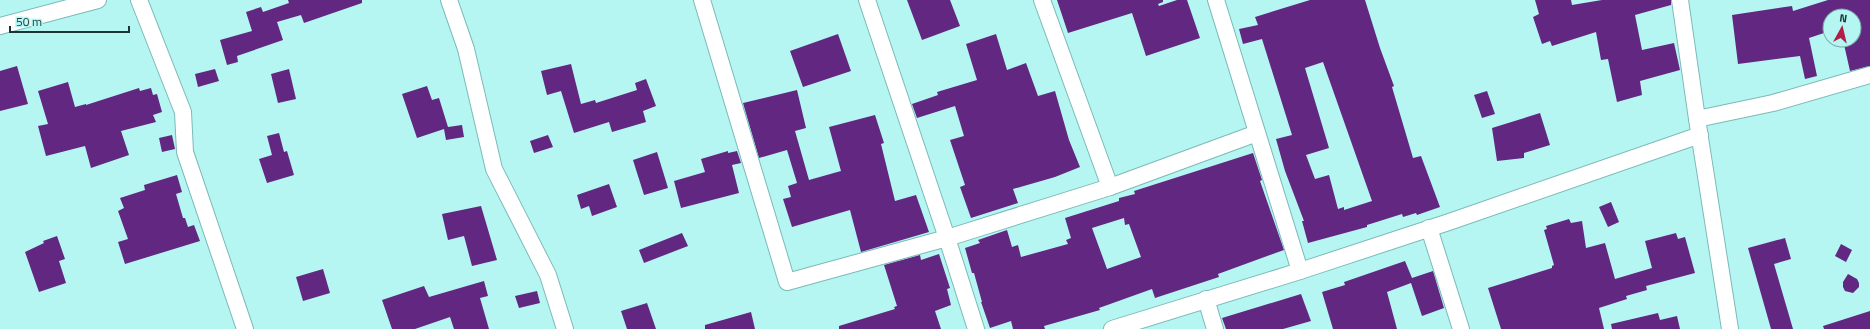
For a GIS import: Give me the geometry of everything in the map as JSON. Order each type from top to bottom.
[{"type":"street","points":[[0,26],[98,0]]},
{"type":"street","points":[[139,0],[183,112],[186,152],[245,329]]},
{"type":"street","points":[[449,0],[466,49],[494,168],[548,275],[565,329]]},
{"type":"street","points":[[702,0],[787,282],[948,238],[1110,187],[1258,133]]},
{"type":"street","points":[[867,0],[948,238],[976,329]]},
{"type":"street","points":[[1042,0],[1110,187]]},
{"type":"street","points":[[1216,0],[1300,271]]},
{"type":"street","points":[[1680,0],[1730,329]]},
{"type":"street","points":[[1697,119],[1773,103],[1870,75]]},
{"type":"street","points":[[1119,328],[1430,228],[1700,135]]},
{"type":"street","points":[[1430,228],[1461,329]]},
{"type":"street","points":[[1206,299],[1215,329]]},
{"type":"building","points":[[288,0],[362,0],[362,3],[304,23],[301,15],[277,22],[283,40],[237,56],[238,62],[227,65],[220,40],[252,31],[246,12],[261,7],[263,12],[289,3]]},
{"type":"building","points":[[907,0],[950,0],[960,26],[922,40]]},
{"type":"building","points":[[1057,0],[1163,0],[1163,2],[1158,4],[1159,6],[1177,0],[1187,0],[1200,38],[1146,56],[1132,13],[1068,33]]},
{"type":"building","points":[[1310,0],[1365,0],[1394,86],[1392,87],[1413,158],[1421,156],[1440,207],[1417,215],[1416,213],[1403,217],[1402,214],[1367,225],[1367,227],[1308,243],[1302,221],[1304,221],[1285,171],[1276,139],[1292,135],[1262,39],[1243,44],[1239,29],[1258,25],[1255,17]],"holes":[[[1323,62],[1372,201],[1344,210],[1344,207],[1338,209],[1329,175],[1315,179],[1306,155],[1329,148],[1305,68]]]},
{"type":"building","points":[[1535,0],[1571,0],[1572,5],[1602,0],[1671,0],[1671,5],[1635,15],[1642,50],[1674,43],[1680,70],[1640,81],[1642,95],[1617,102],[1608,59],[1601,60],[1596,32],[1552,46],[1550,41],[1542,44],[1533,17],[1539,14]]},
{"type":"building","points":[[1828,0],[1870,0],[1870,66],[1850,71],[1845,48],[1862,48],[1862,8],[1822,8],[1822,34],[1809,38],[1817,76],[1805,79],[1800,56],[1738,64],[1732,15],[1792,6],[1793,11]]},
{"type":"building","points":[[838,34],[851,71],[803,87],[790,51]]},
{"type":"building","points":[[996,34],[1007,70],[1026,63],[1038,96],[1055,91],[1069,140],[1080,167],[1055,177],[1013,189],[1018,203],[971,218],[960,187],[965,185],[950,140],[964,136],[955,106],[917,118],[912,104],[938,95],[937,92],[977,80],[966,44]]},
{"type":"building","points":[[571,64],[581,104],[595,100],[596,103],[637,90],[635,83],[646,79],[656,106],[643,111],[646,122],[612,132],[609,122],[574,133],[561,91],[547,95],[541,71]]},
{"type":"building","points":[[17,66],[28,104],[0,111],[0,71]]},
{"type":"building","points":[[215,69],[219,81],[198,87],[195,74]]},
{"type":"building","points":[[289,69],[296,99],[278,103],[271,74]]},
{"type":"building","points":[[68,82],[75,107],[86,105],[139,88],[140,91],[151,88],[153,95],[157,94],[162,112],[153,115],[156,122],[121,131],[129,155],[91,168],[85,146],[46,156],[38,126],[48,124],[38,91]]},
{"type":"building","points":[[427,86],[432,100],[439,98],[448,127],[462,125],[464,137],[446,140],[444,129],[417,138],[402,94]]},
{"type":"building","points":[[797,90],[806,128],[795,131],[809,180],[841,171],[829,127],[875,115],[884,143],[881,144],[895,201],[916,195],[929,232],[861,252],[850,210],[792,227],[783,199],[791,197],[788,186],[797,183],[787,150],[759,158],[743,103]]},
{"type":"building","points":[[1487,91],[1495,114],[1482,118],[1474,95]]},
{"type":"building","points":[[1540,113],[1550,145],[1524,153],[1524,158],[1497,161],[1492,128]]},
{"type":"building","points":[[279,133],[284,152],[287,151],[294,175],[267,183],[259,159],[272,155],[267,136]]},
{"type":"building","points":[[172,135],[175,149],[162,152],[159,138]]},
{"type":"building","points":[[548,135],[553,147],[534,153],[530,141]]},
{"type":"building","points":[[728,151],[728,153],[737,151],[741,163],[732,165],[739,193],[681,208],[674,181],[705,172],[701,159]]},
{"type":"building","points":[[657,152],[668,188],[644,195],[633,160]]},
{"type":"building","points":[[1253,153],[1262,180],[1260,181],[1284,250],[1218,274],[1219,277],[1155,298],[1152,289],[1099,308],[1100,310],[1044,326],[1045,329],[1013,329],[1011,321],[990,328],[965,248],[980,243],[978,240],[1007,230],[1012,247],[1018,245],[1021,257],[1068,244],[1066,240],[1071,238],[1065,218],[1119,201],[1119,198],[1135,194],[1134,191]],"holes":[[[1124,218],[1125,225],[1129,224],[1141,257],[1107,269],[1092,228]]]},
{"type":"building","points":[[177,175],[182,192],[176,194],[183,218],[185,218],[188,227],[194,225],[200,241],[125,264],[118,242],[128,239],[118,211],[124,208],[120,198],[145,190],[144,185]]},
{"type":"building","points":[[609,184],[617,207],[592,216],[589,206],[581,209],[577,195]]},
{"type":"building","points":[[1611,202],[1619,222],[1608,227],[1599,207]]},
{"type":"building","points":[[481,206],[497,260],[472,266],[464,236],[448,240],[442,214]]},
{"type":"building","points":[[1569,219],[1571,223],[1582,221],[1586,248],[1605,243],[1615,279],[1652,268],[1645,241],[1676,233],[1678,239],[1685,237],[1695,273],[1646,286],[1647,290],[1626,296],[1627,299],[1599,308],[1604,329],[1501,329],[1488,288],[1552,268],[1554,265],[1544,230],[1547,229],[1546,226]]},
{"type":"building","points":[[682,233],[688,246],[644,263],[639,250]]},
{"type":"building","points":[[57,236],[65,259],[59,261],[66,283],[39,292],[25,252],[44,243],[43,241]]},
{"type":"building","points":[[1785,238],[1791,259],[1774,264],[1793,329],[1771,329],[1748,248]]},
{"type":"building","points":[[1841,244],[1852,250],[1846,262],[1835,256]]},
{"type":"building","points":[[939,254],[950,288],[947,289],[951,305],[935,311],[941,329],[839,329],[839,326],[895,309],[894,307],[897,306],[884,265],[920,255],[921,260]]},
{"type":"building","points":[[1405,261],[1412,278],[1433,271],[1444,308],[1422,316],[1411,283],[1387,292],[1397,329],[1333,329],[1322,292],[1345,285],[1344,282]]},
{"type":"building","points":[[323,269],[330,293],[303,301],[296,277]]},
{"type":"building","points":[[1848,274],[1857,279],[1859,283],[1859,287],[1853,293],[1845,291],[1843,287],[1843,282]]},
{"type":"building","points":[[484,281],[488,296],[480,298],[489,329],[454,329],[450,317],[415,329],[392,329],[382,300],[424,286],[429,297]]},
{"type":"building","points":[[537,291],[540,303],[519,308],[515,296]]},
{"type":"building","points":[[1301,294],[1311,321],[1283,329],[1226,329],[1222,318]]},
{"type":"building","points":[[647,303],[656,329],[627,329],[621,311]]},
{"type":"building","points":[[1870,311],[1870,329],[1824,329],[1823,326]]},
{"type":"building","points":[[751,312],[755,329],[705,329],[705,325]]},
{"type":"building","points":[[1658,313],[1660,320],[1677,316],[1680,329],[1612,329],[1611,324]]}]
